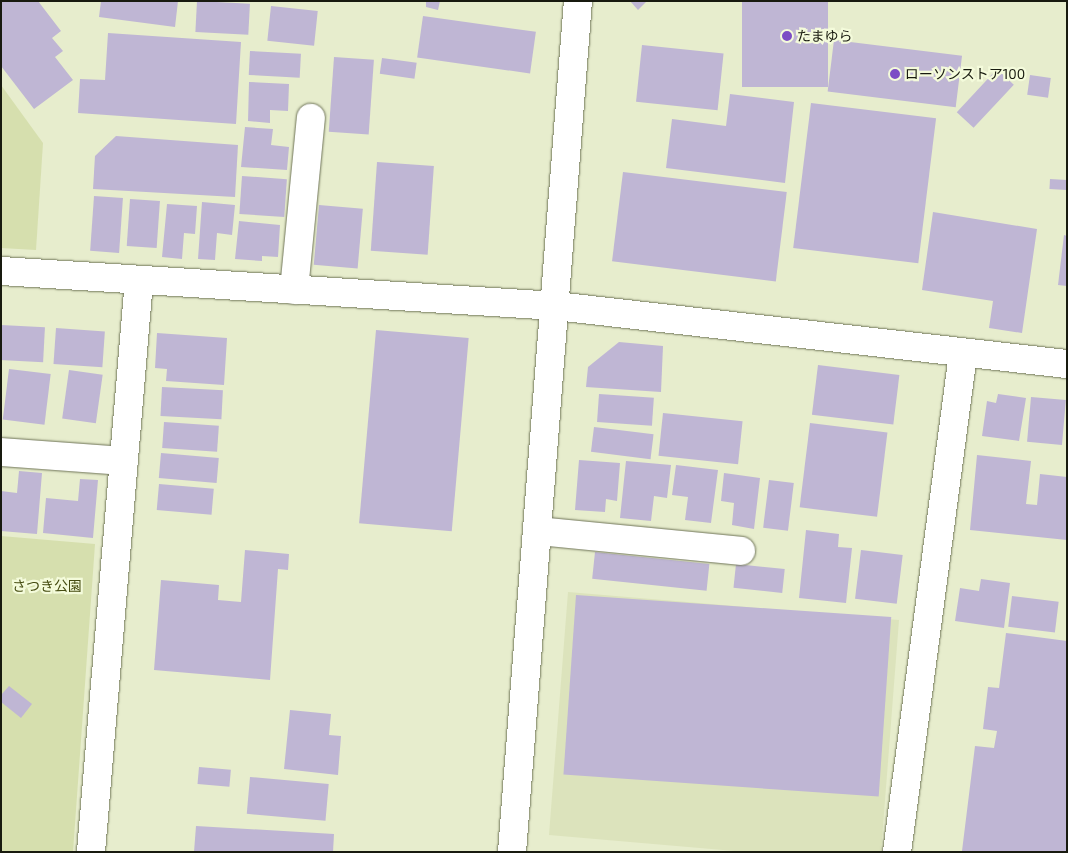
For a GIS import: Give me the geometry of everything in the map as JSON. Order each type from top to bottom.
[{"type":"street","points":[[512,852],[556,306],[578,1]]},
{"type":"street","points":[[294,290],[311,118]]},
{"type":"street","points":[[1,271],[556,306],[963,354],[1067,364]]},
{"type":"street","points":[[91,852],[139,280]]},
{"type":"street","points":[[897,852],[963,354]]},
{"type":"street","points":[[1,452],[124,460]]},
{"type":"street","points":[[538,531],[741,551]]},
{"type":"shaded area","points":[[568,592],[899,620],[881,852],[746,852],[549,835]]},
{"type":"green space","points":[[1,85],[43,143],[36,250],[1,248]]},
{"type":"green space","name":"さつき公園","points":[[1,536],[95,544],[73,852],[1,852]]},
{"type":"building","points":[[1,1],[38,1],[61,31],[52,38],[63,51],[55,57],[73,80],[34,109],[1,66]]},
{"type":"building","points":[[101,1],[178,1],[175,27],[99,17]]},
{"type":"building","points":[[197,1],[250,4],[248,35],[195,32]]},
{"type":"building","points":[[426,1],[440,1],[438,10],[426,7]]},
{"type":"building","points":[[630,1],[647,1],[638,10]]},
{"type":"building","points":[[742,1],[828,1],[828,87],[742,87]]},
{"type":"building","points":[[271,6],[318,11],[314,46],[267,41]]},
{"type":"building","points":[[423,16],[536,32],[530,73],[417,58]]},
{"type":"building","points":[[108,33],[241,42],[236,124],[78,113],[80,79],[105,80]]},
{"type":"building","points":[[834,40],[962,56],[956,107],[828,92]]},
{"type":"building","points":[[642,45],[724,54],[718,110],[636,102]]},
{"type":"building","points":[[250,51],[301,54],[300,78],[249,75]]},
{"type":"building","points":[[334,57],[374,60],[369,135],[329,132]]},
{"type":"building","points":[[382,58],[417,63],[414,79],[380,74]]},
{"type":"building","points":[[997,69],[1014,85],[974,128],[957,112]]},
{"type":"building","points":[[1030,75],[1051,78],[1048,98],[1027,95]]},
{"type":"building","points":[[249,82],[289,84],[288,111],[270,110],[270,123],[248,121]]},
{"type":"building","points":[[730,94],[794,102],[785,183],[666,168],[672,119],[726,126]]},
{"type":"building","points":[[811,103],[936,118],[918,263],[793,248]]},
{"type":"building","points":[[245,127],[273,129],[271,145],[289,147],[287,170],[241,167]]},
{"type":"building","points":[[116,136],[238,145],[235,197],[93,189],[95,156]]},
{"type":"building","points":[[377,162],[434,166],[428,255],[371,251]]},
{"type":"building","points":[[623,172],[787,192],[776,281],[612,261]]},
{"type":"building","points":[[242,176],[287,179],[284,217],[239,214]]},
{"type":"building","points":[[1050,179],[1067,180],[1066,190],[1049,189]]},
{"type":"building","points":[[94,196],[123,198],[119,253],[90,251]]},
{"type":"building","points":[[130,199],[160,201],[157,248],[127,246]]},
{"type":"building","points":[[202,202],[235,205],[232,235],[217,233],[215,260],[198,259]]},
{"type":"building","points":[[167,204],[197,206],[195,234],[184,233],[182,259],[162,257]]},
{"type":"building","points":[[319,205],[363,209],[358,269],[314,265]]},
{"type":"building","points":[[933,212],[1037,229],[1022,333],[989,328],[993,301],[922,290]]},
{"type":"building","points":[[239,221],[280,225],[278,257],[262,256],[262,261],[235,259]]},
{"type":"building","points":[[1064,235],[1067,236],[1067,286],[1058,285]]},
{"type":"building","points":[[1,325],[45,327],[43,362],[1,360]]},
{"type":"building","points":[[56,328],[105,331],[102,367],[53,364]]},
{"type":"building","points":[[376,330],[469,338],[452,531],[359,523]]},
{"type":"building","points":[[157,333],[227,338],[224,385],[166,381],[167,369],[155,368]]},
{"type":"building","points":[[619,342],[663,346],[661,392],[586,387],[588,367]]},
{"type":"building","points":[[818,365],[899,375],[893,425],[812,415]]},
{"type":"building","points":[[9,369],[51,374],[44,425],[3,420]]},
{"type":"building","points":[[69,370],[103,375],[96,423],[62,419]]},
{"type":"building","points":[[162,387],[223,390],[221,419],[160,416]]},
{"type":"building","points":[[599,394],[654,398],[652,426],[597,422]]},
{"type":"building","points":[[998,394],[1026,398],[1019,441],[982,436],[987,401],[996,403]]},
{"type":"building","points":[[1031,397],[1066,400],[1062,445],[1027,442]]},
{"type":"building","points":[[663,413],[743,421],[738,464],[659,456]]},
{"type":"building","points":[[164,422],[219,426],[217,452],[162,448]]},
{"type":"building","points":[[810,423],[887,433],[877,517],[800,507]]},
{"type":"building","points":[[594,427],[654,434],[651,459],[591,452]]},
{"type":"building","points":[[161,453],[219,458],[217,483],[159,478]]},
{"type":"building","points":[[977,455],[1031,461],[1026,504],[1037,505],[1040,474],[1067,477],[1067,540],[970,530]]},
{"type":"building","points":[[579,460],[620,463],[617,501],[606,499],[605,512],[575,510]]},
{"type":"building","points":[[626,461],[671,465],[667,498],[654,496],[651,521],[620,518]]},
{"type":"building","points":[[676,465],[718,470],[711,523],[685,520],[688,497],[672,495]]},
{"type":"building","points":[[19,471],[42,473],[37,534],[1,531],[1,491],[17,493]]},
{"type":"building","points":[[724,473],[760,478],[754,529],[732,525],[734,503],[721,501]]},
{"type":"building","points":[[80,479],[98,480],[93,538],[43,533],[46,498],[78,501]]},
{"type":"building","points":[[769,480],[794,483],[788,531],[763,528]]},
{"type":"building","points":[[159,484],[214,489],[212,515],[157,510]]},
{"type":"building","points":[[806,530],[839,534],[838,547],[852,548],[846,603],[799,598]]},
{"type":"building","points":[[245,550],[289,554],[288,570],[278,569],[270,680],[154,670],[161,580],[219,585],[218,600],[241,602]]},
{"type":"building","points":[[861,550],[903,555],[897,604],[855,599]]},
{"type":"building","points":[[595,552],[709,564],[707,591],[592,579]]},
{"type":"building","points":[[736,564],[785,569],[782,593],[733,588]]},
{"type":"building","points":[[981,579],[1010,583],[1004,628],[955,621],[960,588],[979,591]]},
{"type":"building","points":[[576,595],[891,617],[879,797],[563,775]]},
{"type":"building","points":[[1012,596],[1059,602],[1055,632],[1008,627]]},
{"type":"building","points":[[1006,633],[1067,641],[1067,852],[962,851],[975,746],[994,748],[997,731],[983,729],[988,687],[999,688]]},
{"type":"building","points":[[9,686],[32,704],[21,718],[1,702],[1,695]]},
{"type":"building","points":[[290,710],[331,714],[329,735],[341,736],[338,775],[284,769]]},
{"type":"building","points":[[199,767],[231,770],[229,787],[198,784]]},
{"type":"building","points":[[250,777],[329,784],[325,821],[247,814]]},
{"type":"building","points":[[196,826],[334,834],[333,852],[194,852]]},
{"type":"place","name":"たまゆら","points":[[787,36]]},
{"type":"place","name":"ローソンストア100","points":[[895,74]]}]
